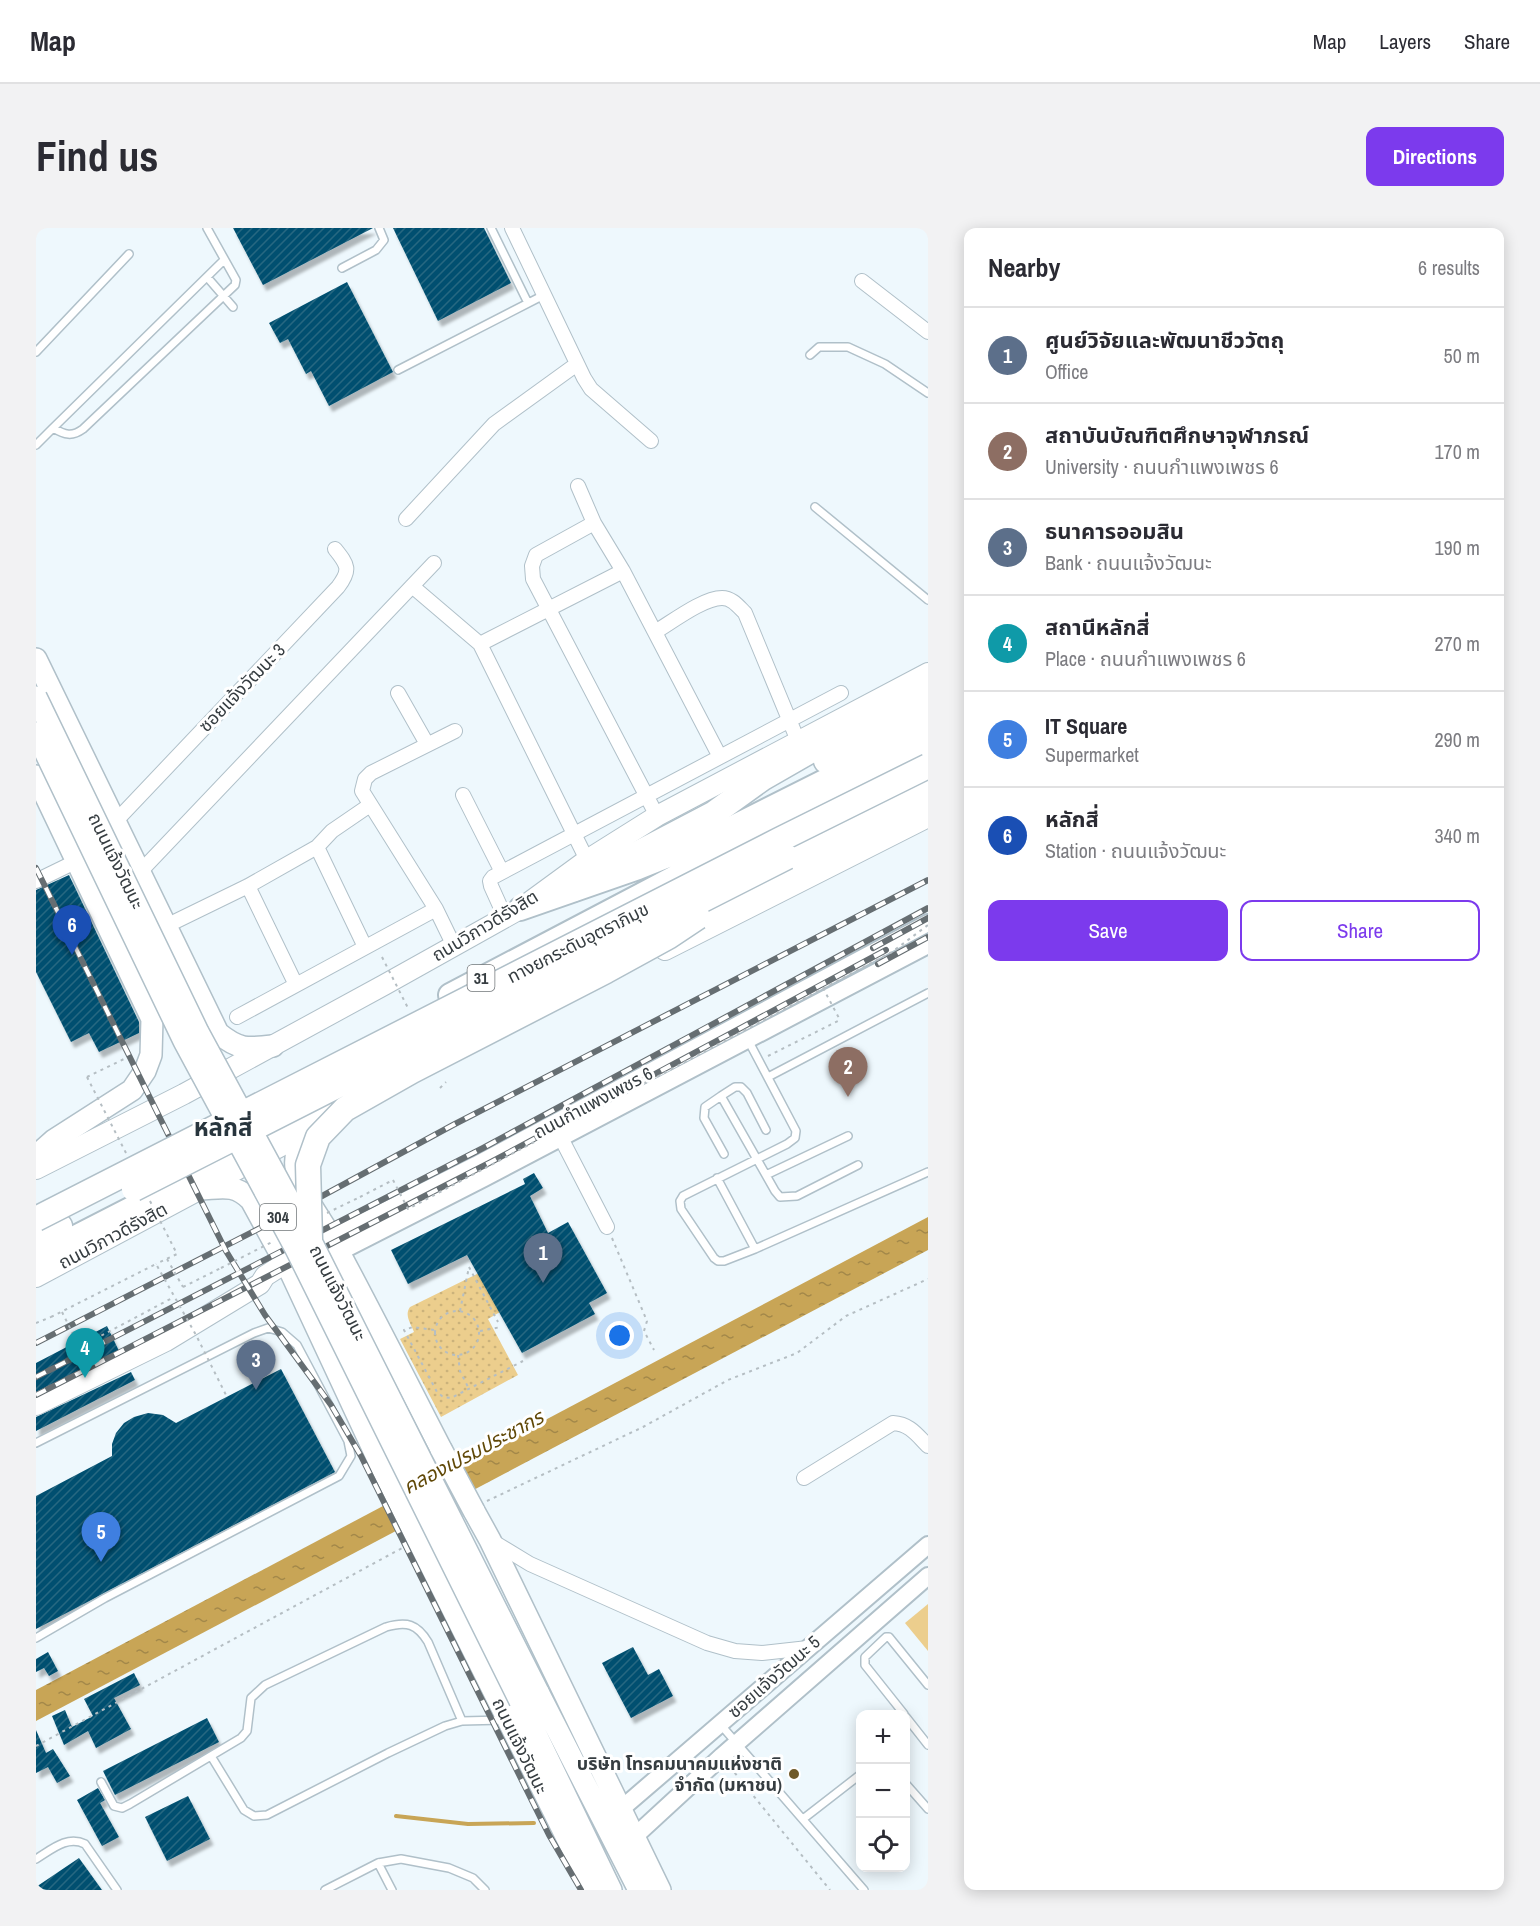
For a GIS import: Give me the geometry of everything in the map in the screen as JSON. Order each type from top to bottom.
[{"type":"highway","points":[[713,814],[763,778],[901,699],[928,687]]},
{"type":"highway","points":[[574,889],[713,814],[775,787],[896,724],[928,710]]},
{"type":"highway","points":[[513,913],[705,841],[928,729]]},
{"type":"highway","name":"31","points":[[36,1211],[760,833],[928,750]]},
{"type":"highway","name":"ทางยกระดับอุตราภิมุข","points":[[36,1220],[928,766]]},
{"type":"highway","name":"ทางยกระดับอุตราภิมุข","points":[[36,1236],[928,784]]},
{"type":"highway","name":"ถนนวิภาวดีรังสิต","points":[[36,1257],[928,800]]},
{"type":"highway","points":[[888,837],[928,810]]},
{"type":"highway","points":[[327,1243],[308,1165],[318,1137],[345,1109],[412,1071],[668,937],[787,857]]},
{"type":"main road","name":"ถนนแจ้งวัฒนะ","points":[[36,659],[218,1033],[231,1043],[245,1049],[273,1046]]},
{"type":"main road","name":"ถนนวิภาวดีรังสิต","points":[[36,1169],[184,1094],[454,946],[513,913],[587,860],[657,816],[928,673]]},
{"type":"main road","name":"ถนนแจ้งวัฒนะ","points":[[36,697],[198,1032],[327,1243],[362,1294],[441,1449],[476,1508],[660,1890]]},
{"type":"main road","name":"ถนนแจ้งวัฒนะ","points":[[36,733],[184,1041],[296,1249],[529,1696],[639,1890]]},
{"type":"main road","name":"ถนนแจ้งวัฒนะ","points":[[36,776],[152,1019],[151,1055],[145,1071],[132,1090],[54,1140],[36,1155]]},
{"type":"main road","name":"ถนนวิภาวดีรังสิต","points":[[36,1278],[306,1132],[928,817]]},
{"type":"main road","points":[[152,1019],[160,1028],[169,1033],[184,1032],[193,1028],[201,1018],[204,1005]]},
{"type":"main road","name":"ถนนแจ้งวัฒนะ","points":[[306,1132],[297,1153],[296,1166],[301,1188],[529,1696],[611,1890]]},
{"type":"main road","name":"ถนนแจ้งวัฒนะ","points":[[200,1189],[233,1187],[244,1192],[251,1200],[289,1269],[383,1470],[409,1539],[508,1720],[593,1890]]},
{"type":"main road","name":"ถนนกำแพงเพชร 6","points":[[36,1405],[166,1341],[260,1284],[271,1285],[289,1269],[327,1243]]},
{"type":"main road","points":[[313,1320],[313,1304],[319,1293],[327,1288],[342,1285],[362,1294]]},
{"type":"street","points":[[512,228],[591,389],[651,441]]},
{"type":"street","points":[[862,281],[928,332]]},
{"type":"street","points":[[406,519],[494,424],[577,364]]},
{"type":"street","points":[[578,486],[594,523],[623,571],[720,757]]},
{"type":"street","points":[[594,523],[536,555],[532,566],[533,579],[657,816]]},
{"type":"street","name":"ซอยแจ้งวัฒนะ 3","points":[[115,822],[338,587],[346,577],[347,567],[335,549]]},
{"type":"street","points":[[140,872],[434,563]]},
{"type":"street","points":[[480,644],[623,571]]},
{"type":"street","points":[[412,586],[480,644],[587,860]]},
{"type":"street","points":[[655,632],[708,601],[723,598],[735,602],[745,614],[798,741]]},
{"type":"street","points":[[398,693],[427,744]]},
{"type":"street","points":[[513,913],[489,881],[502,872],[841,693]]},
{"type":"street","points":[[454,946],[436,909],[362,791],[365,779],[370,773],[455,731]]},
{"type":"street","points":[[463,795],[502,872]]},
{"type":"street","points":[[166,926],[248,886],[317,847],[332,831],[370,805]]},
{"type":"street","points":[[317,847],[365,947]]},
{"type":"street","points":[[36,881],[77,861]]},
{"type":"street","points":[[248,886],[296,985]]},
{"type":"street","points":[[237,1017],[436,909]]},
{"type":"street","points":[[925,925],[928,946]]},
{"type":"street","name":"ถนนกำแพงเพชร 6","points":[[327,1243],[925,925]]},
{"type":"street","name":"ถนนกำแพงเพชร 6","points":[[327,1243],[561,1138],[928,946]]},
{"type":"street","points":[[561,1138],[608,1227]]},
{"type":"street","points":[[804,1478],[893,1423],[903,1424],[912,1429],[928,1446]]},
{"type":"street","points":[[490,1540],[530,1564],[707,1643],[735,1651],[762,1653],[808,1648]]},
{"type":"street","name":"ซอยแจ้งวัฒนะ 5","points":[[620,1810],[928,1545]]},
{"type":"street","name":"ซอยแจ้งวัฒนะ 5","points":[[634,1837],[722,1756],[928,1576]]},
{"type":"lane","points":[[53,428],[68,435],[78,433],[236,282],[207,228]]},
{"type":"lane","points":[[342,268],[380,247],[384,240],[379,228]]},
{"type":"lane","points":[[491,228],[528,303]]},
{"type":"lane","points":[[36,352],[129,254]]},
{"type":"lane","points":[[36,445],[224,260]]},
{"type":"lane","points":[[207,277],[233,307]]},
{"type":"lane","points":[[398,370],[544,295]]},
{"type":"lane","points":[[810,355],[819,347],[848,347],[885,364],[928,393]]},
{"type":"lane","points":[[815,507],[928,600]]},
{"type":"lane","points":[[768,1077],[928,993]]},
{"type":"lane","points":[[748,1040],[796,1131],[795,1138],[683,1196],[680,1201],[681,1209],[718,1261],[724,1261],[755,1249],[928,1172]]},
{"type":"lane","points":[[724,1154],[704,1118],[704,1113],[705,1107],[735,1087],[741,1087],[747,1093],[766,1130]]},
{"type":"lane","points":[[721,1096],[775,1191],[784,1198],[797,1196],[858,1165]]},
{"type":"lane","points":[[766,1175],[848,1136]]},
{"type":"lane","points":[[717,1178],[755,1249]]},
{"type":"lane","points":[[36,1443],[254,1332],[268,1328],[282,1332],[297,1345],[348,1441],[351,1456],[339,1476],[95,1604],[36,1638]]},
{"type":"lane","points":[[101,1782],[114,1806],[122,1808],[241,1738],[247,1731],[251,1698],[265,1685],[386,1627],[397,1624],[411,1624],[422,1632],[462,1721]]},
{"type":"lane","points":[[901,1710],[865,1665],[865,1657],[886,1637],[889,1637],[928,1685]]},
{"type":"lane","points":[[211,1756],[244,1810],[254,1816],[267,1815],[446,1726],[462,1721],[508,1720]]},
{"type":"lane","points":[[910,1722],[928,1745]]},
{"type":"lane","points":[[720,1724],[864,1890]]},
{"type":"lane","points":[[803,1819],[856,1778]]},
{"type":"lane","points":[[910,1789],[928,1809]]},
{"type":"lane","points":[[36,1859],[66,1841],[76,1840],[85,1844],[117,1890]]},
{"type":"lane","points":[[325,1890],[378,1863],[401,1859],[449,1868],[473,1878],[485,1890]]},
{"type":"lane","points":[[378,1863],[392,1890]]},
{"type":"path","points":[[360,1197],[393,1180],[408,1209],[892,952],[925,925]]},
{"type":"path","points":[[759,1060],[840,1020],[823,988]]},
{"type":"path","points":[[87,1077],[128,1057]]},
{"type":"path","points":[[440,1088],[446,1082]]},
{"type":"path","points":[[608,1227],[647,1320],[644,1330],[654,1350]]},
{"type":"path","points":[[167,1259],[183,1287],[220,1268]]},
{"type":"path","points":[[36,1323],[156,1264],[227,1397]]},
{"type":"path","points":[[460,1311],[469,1267],[498,1322]]},
{"type":"path","points":[[476,1508],[643,1427],[728,1380],[797,1353],[846,1316],[928,1279]]},
{"type":"path","points":[[62,1312],[80,1347],[174,1297]]},
{"type":"path","points":[[460,1311],[472,1317],[479,1331],[475,1346],[470,1351],[458,1355],[448,1354],[442,1350],[437,1344],[434,1330],[436,1323],[446,1313],[460,1311]]},
{"type":"path","points":[[434,1330],[414,1327],[404,1330],[437,1392],[443,1396],[451,1398],[523,1361]]},
{"type":"path","points":[[479,1331],[501,1327]]},
{"type":"path","points":[[458,1355],[460,1371],[469,1389]]},
{"type":"path","points":[[36,1746],[409,1539]]},
{"type":"path","points":[[722,1756],[830,1890]]},
{"type":"shaded area","points":[[479,1273],[500,1312],[488,1319],[518,1375],[441,1417],[400,1339],[414,1332],[408,1316],[410,1307]]},
{"type":"shaded area","points":[[928,1604],[928,1651],[905,1623]]},
{"type":"water","points":[[928,1217],[928,1250],[36,1721],[36,1690]]},
{"type":"building","points":[[233,228],[373,228],[263,285]]},
{"type":"building","points":[[393,228],[484,228],[511,283],[438,321]]},
{"type":"building","points":[[347,282],[393,372],[329,406],[311,371],[306,374],[288,339],[280,343],[269,323]]},
{"type":"building","points":[[69,875],[139,1022],[139,1033],[99,1052],[89,1033],[71,1042],[36,972],[36,890]]},
{"type":"building","points":[[534,1173],[543,1188],[530,1196],[548,1233],[568,1222],[607,1293],[589,1303],[595,1314],[522,1353],[467,1255],[408,1284],[391,1250],[525,1184],[523,1179]]},
{"type":"building","points":[[107,1326],[119,1351],[36,1392],[36,1363]]},
{"type":"building","points":[[281,1369],[335,1472],[36,1629],[36,1496],[112,1456],[112,1444],[116,1433],[124,1423],[134,1417],[148,1413],[163,1415],[176,1423]]},
{"type":"building","points":[[131,1372],[135,1380],[36,1431],[36,1417]]},
{"type":"building","points":[[633,1647],[648,1675],[659,1669],[673,1696],[631,1718],[602,1663]]},
{"type":"building","points":[[48,1652],[58,1671],[49,1676],[44,1668],[36,1672],[36,1659]]},
{"type":"building","points":[[134,1673],[140,1685],[114,1698],[131,1729],[96,1748],[88,1731],[64,1745],[52,1716],[65,1710],[72,1727],[93,1716],[84,1699]]},
{"type":"building","points":[[207,1718],[219,1742],[115,1795],[103,1771]]},
{"type":"building","points":[[36,1730],[46,1753],[53,1749],[70,1776],[57,1783],[48,1767],[36,1773]]},
{"type":"building","points":[[98,1788],[105,1800],[100,1803],[119,1837],[102,1846],[77,1800]]},
{"type":"building","points":[[188,1796],[210,1839],[167,1861],[145,1817]]},
{"type":"building","points":[[79,1858],[102,1890],[36,1890],[36,1887]]},
{"type":"waterway","points":[[396,1816],[468,1824],[534,1823]]},
{"type":"railway","points":[[36,868],[226,1251],[265,1315],[331,1405],[361,1456],[549,1835],[581,1890]]},
{"type":"railway","points":[[36,1343],[928,880]]},
{"type":"railway","points":[[36,1377],[483,1148],[928,908]]},
{"type":"railway","points":[[873,948],[928,918]]},
{"type":"railway","points":[[878,964],[928,937]]},
{"type":"railway","points":[[36,1395],[491,1162],[886,950]]},
{"type":"place","name":"หลักสี่","points":[[72,955]]},
{"type":"place","name":"สถาบันบัณฑิตศึกษาจุฬาภรณ์","points":[[848,1097]]},
{"type":"place","name":"ศูนย์วิจัยและพัฒนาชีววัตถุ","points":[[543,1283]]},
{"type":"place","name":"สถานีหลักสี่","points":[[85,1378]]},
{"type":"place","name":"ธนาคารออมสิน","points":[[256,1390]]},
{"type":"place","name":"IT Square","points":[[101,1562]]},
{"type":"place","name":"บริษัท โทรคมนาคมแห่งชาติ จำกัด (มหาชน)","points":[[794,1774]]},
{"type":"district","name":"หลักสี่","points":[[223,1128]]},
{"type":"water label","name":"คลองเปรมประชากร","points":[[473,1452]]}]
